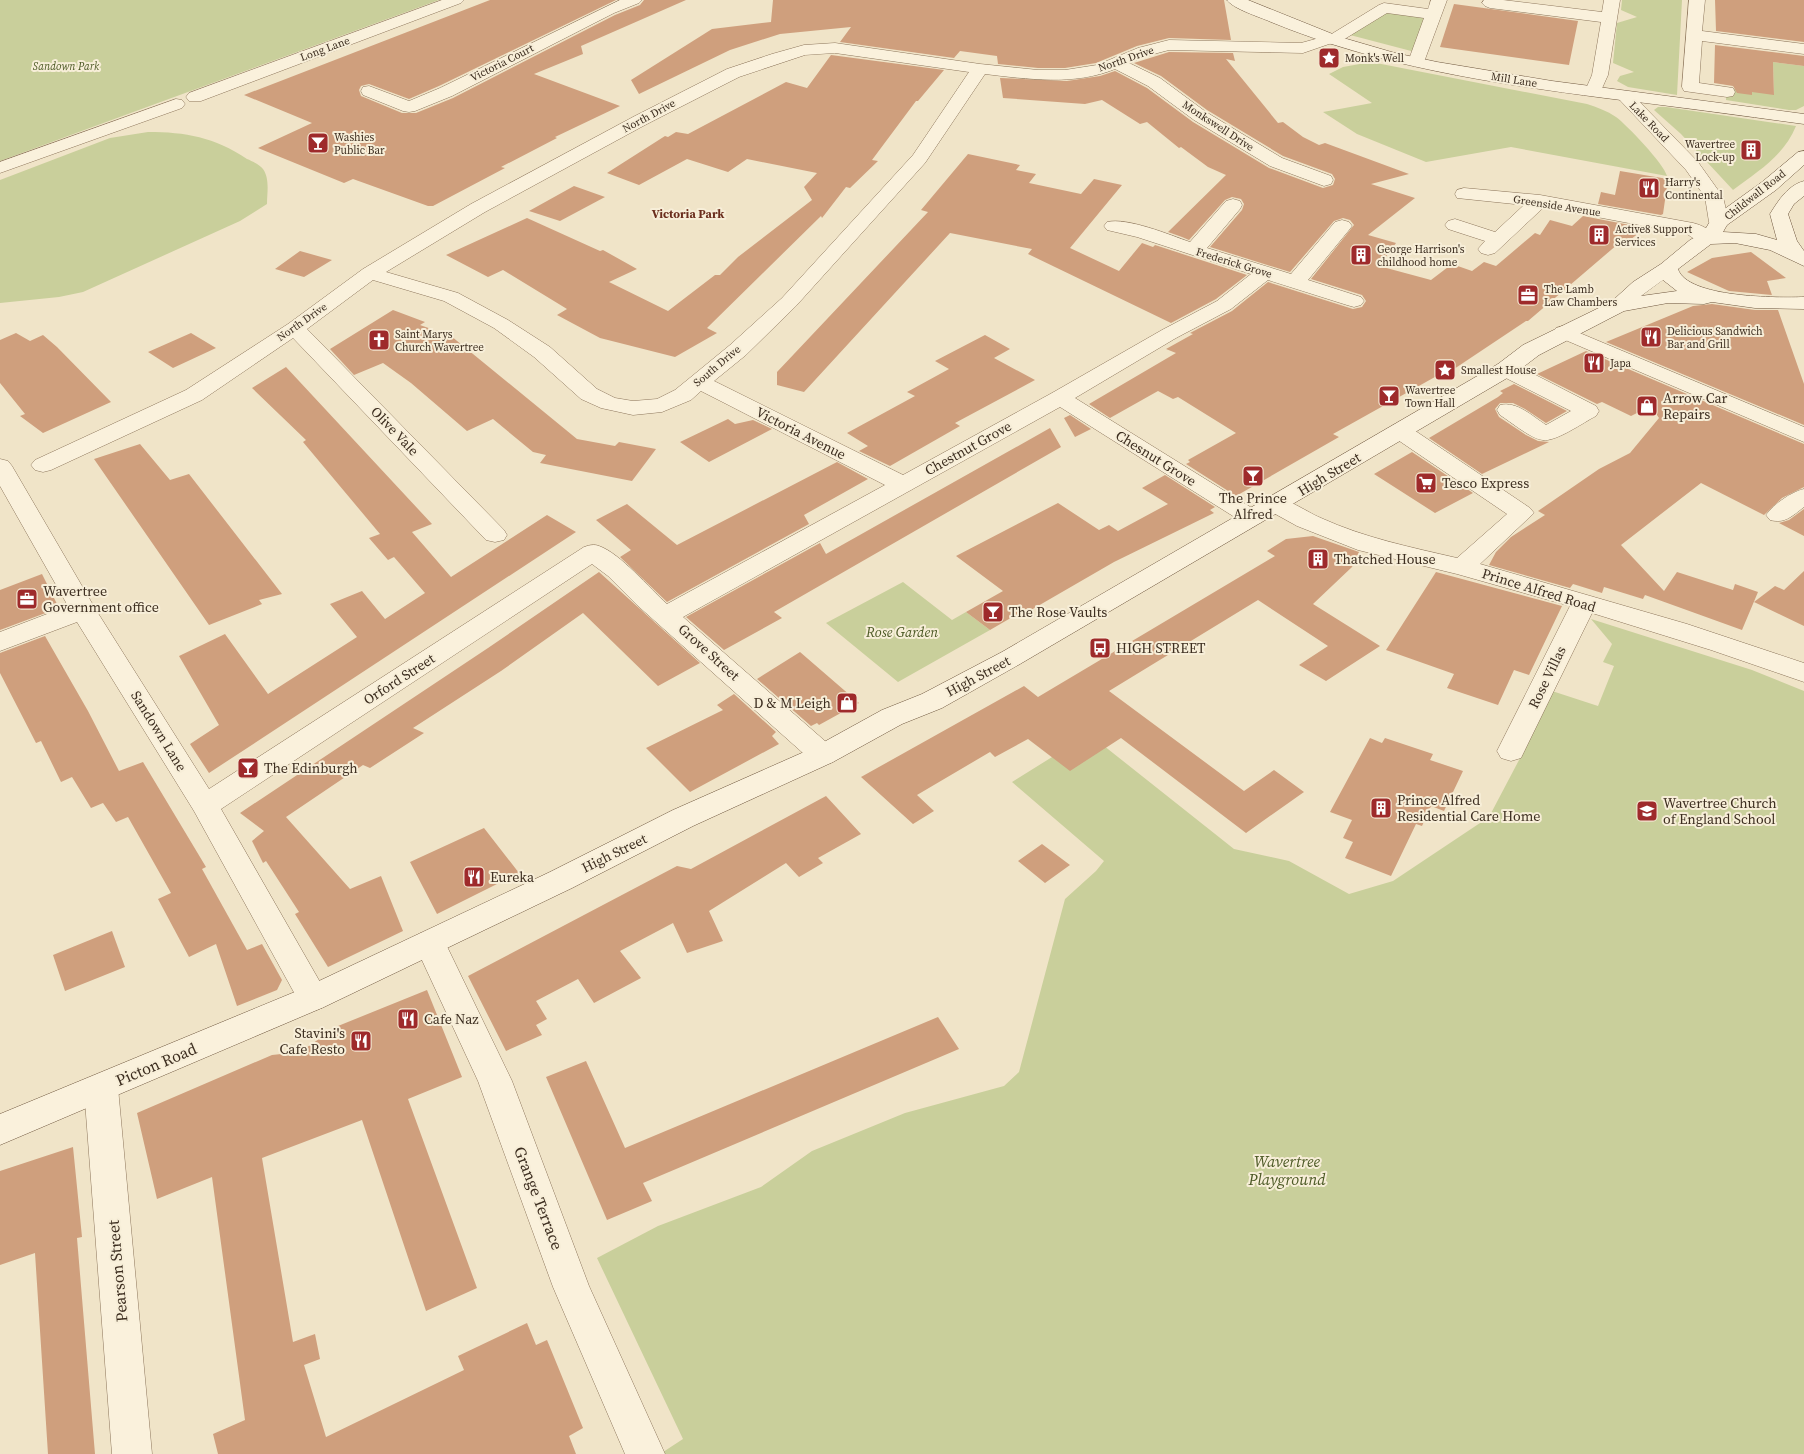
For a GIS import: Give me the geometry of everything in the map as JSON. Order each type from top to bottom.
[{"type":"street","name":"Long Lane","points":[[195,96],[456,0]]},
{"type":"street","name":"Victoria Court","points":[[369,91],[408,107],[446,92],[610,10],[634,0]]},
{"type":"street","name":"Mill Lane","points":[[1235,0],[1278,20],[1330,39],[1371,52],[1416,62],[1502,79],[1804,119]]},
{"type":"street","points":[[1593,91],[1600,75],[1612,0]]},
{"type":"street","points":[[1697,0],[1696,35],[1690,86],[1727,92]]},
{"type":"street","points":[[1490,2],[1609,18]]},
{"type":"street","name":"North Drive","points":[[43,465],[194,395],[295,328],[370,273],[478,208],[639,121],[733,73],[778,57],[804,50],[835,48],[980,70],[1038,75],[1065,75],[1101,69],[1144,51],[1168,45],[1304,48],[1330,39],[1384,8],[1436,7]]},
{"type":"street","points":[[1416,62],[1436,7]]},
{"type":"street","points":[[1696,35],[1804,48]]},
{"type":"street","name":"Monkswell Drive","points":[[1115,63],[1154,82],[1200,116],[1276,162],[1324,180]]},
{"type":"street","name":"South Drive","points":[[370,273],[451,297],[478,311],[542,352],[589,394],[609,403],[633,408],[662,405],[683,395],[738,350],[789,302],[913,166],[980,70]]},
{"type":"street","name":"Lake Road","points":[[1624,96],[1692,166],[1714,197],[1712,232]]},
{"type":"street","points":[[0,168],[176,104]]},
{"type":"street","name":"Childwall Road","points":[[1668,268],[1804,156]]},
{"type":"street","name":"Childwall Road","points":[[1800,257],[1787,242],[1779,214],[1786,201],[1804,187]]},
{"type":"street","name":"Greenside Avenue","points":[[1464,194],[1540,201],[1712,232]]},
{"type":"street","points":[[1456,225],[1493,244],[1540,201]]},
{"type":"street","points":[[1194,250],[1233,206]]},
{"type":"street","name":"Frederick Grove","points":[[1114,226],[1142,232],[1354,301]]},
{"type":"street","points":[[1295,282],[1342,226]]},
{"type":"street","points":[[1712,232],[1756,240],[1777,246],[1800,257]]},
{"type":"street","points":[[1668,268],[1671,278],[1688,289],[1721,298],[1804,307]]},
{"type":"street","name":"High Street","points":[[1618,306],[1640,286],[1668,268]]},
{"type":"street","name":"Chestnut Grove","points":[[667,615],[1060,398],[1169,334],[1224,305],[1264,273]]},
{"type":"street","name":"High Street","points":[[313,998],[430,943],[683,818],[823,754],[892,717],[932,701],[1011,658],[1400,432],[1506,369],[1531,350],[1563,332],[1618,306],[1668,297],[1721,298]]},
{"type":"street","points":[[1783,304],[1804,302]]},
{"type":"street","name":"Olive Vale","points":[[295,328],[495,535]]},
{"type":"street","points":[[1563,332],[1804,435]]},
{"type":"street","points":[[1506,369],[1588,411],[1546,434],[1508,410]]},
{"type":"street","name":"Victoria Avenue","points":[[699,382],[902,484]]},
{"type":"street","name":"Chesnut Grove","points":[[1060,398],[1264,511]]},
{"type":"street","points":[[1400,432],[1522,513],[1462,567]]},
{"type":"street","name":"Sandown Lane","points":[[0,466],[83,610],[205,806],[313,998]]},
{"type":"street","points":[[1778,515],[1804,496]]},
{"type":"street","name":"Prince Alfred Road","points":[[1264,511],[1397,553],[1462,567],[1584,603],[1746,652],[1804,673]]},
{"type":"street","name":"Grove Street","points":[[593,552],[617,570],[646,599],[667,615],[823,754]]},
{"type":"street","name":"Orford Street","points":[[205,806],[593,552]]},
{"type":"street","name":"Rose Villas","points":[[1511,751],[1584,603]]},
{"type":"street","points":[[0,642],[83,610]]},
{"type":"street","name":"Grange Terrace","points":[[430,943],[495,1082],[571,1286],[645,1454]]},
{"type":"street","name":"Picton Road","points":[[0,1130],[313,998]]},
{"type":"street","name":"Pearson Street","points":[[101,1088],[132,1454]]},
{"type":"green space","name":"Sandown Park","points":[[0,0],[439,0],[0,161]]},
{"type":"green space","points":[[1622,0],[1682,0],[1677,95],[1628,87],[1617,81],[1620,76],[1634,72],[1613,63],[1617,23],[1637,17],[1621,10]]},
{"type":"green space","points":[[1388,12],[1429,17],[1415,52],[1350,35]]},
{"type":"green space","points":[[1371,62],[1587,104],[1598,108],[1616,117],[1628,128],[1645,145],[1667,176],[1511,147],[1426,162],[1357,134],[1323,112],[1372,103],[1329,74],[1343,67]]},
{"type":"green space","points":[[1773,62],[1804,66],[1804,106],[1796,110],[1789,110],[1726,100],[1727,88],[1774,94]]},
{"type":"green space","points":[[1658,107],[1796,126],[1791,137],[1777,155],[1733,190],[1681,134],[1654,110]]},
{"type":"green space","points":[[148,132],[175,133],[199,137],[223,146],[256,163],[263,169],[267,177],[267,204],[240,221],[83,292],[59,297],[0,303],[0,180],[110,138]]},
{"type":"green space","name":"Rose Garden","points":[[903,582],[952,620],[966,612],[990,630],[898,682],[826,623]]},
{"type":"green space","name":"Wavertree Playground","points":[[1591,619],[1752,670],[1804,691],[1804,1454],[660,1454],[683,1439],[597,1258],[658,1226],[761,1187],[812,1151],[905,1113],[1004,1086],[1019,1072],[1065,899],[1096,871],[1104,861],[1012,782],[1089,734],[1234,849],[1289,861],[1349,894],[1393,881],[1489,817],[1528,743],[1552,691],[1598,706],[1614,666],[1603,662],[1612,644]]},
{"type":"building","points":[[490,0],[616,0],[409,99],[369,84],[361,86],[359,90],[361,96],[402,113],[416,113],[453,98],[615,15],[640,5],[644,0],[686,0],[581,46],[583,54],[534,74],[620,106],[555,137],[557,138],[501,167],[505,168],[433,206],[428,206],[353,179],[344,183],[258,148],[312,123],[244,95]]},
{"type":"building","points":[[773,0],[1224,0],[1231,40],[1169,38],[1137,46],[1096,63],[1065,68],[1038,68],[998,64],[997,56],[960,51],[954,58],[840,42],[851,27],[780,34],[730,50],[639,94],[631,80],[712,29],[771,22]]},
{"type":"building","points":[[1715,0],[1804,0],[1804,42],[1716,31]]},
{"type":"building","points":[[1454,4],[1578,21],[1569,65],[1440,47]]},
{"type":"building","points":[[1715,45],[1804,56],[1804,66],[1773,62],[1774,95],[1752,92],[1752,95],[1737,93],[1733,86],[1714,83]]},
{"type":"building","points":[[1169,52],[1233,53],[1235,61],[1226,59],[1278,123],[1283,122],[1303,137],[1319,145],[1325,143],[1409,174],[1371,184],[1415,198],[1368,235],[1396,243],[1379,266],[1431,280],[1452,264],[1472,271],[1484,262],[1496,266],[1535,233],[1540,235],[1550,220],[1572,226],[1583,216],[1645,228],[1630,240],[1625,238],[1528,321],[1454,369],[1451,368],[1333,434],[1339,437],[1236,496],[1186,464],[1190,462],[1188,460],[1236,433],[1178,397],[1173,399],[1158,391],[1110,418],[1089,404],[1176,353],[1166,349],[1193,334],[1190,333],[1232,311],[1268,282],[1353,309],[1362,307],[1366,301],[1362,295],[1311,279],[1354,225],[1350,220],[1343,218],[1334,221],[1290,272],[1210,247],[1242,210],[1244,204],[1241,199],[1232,197],[1225,200],[1189,240],[1168,232],[1226,175],[1208,167],[1181,147],[1179,148],[1147,122],[1140,124],[1102,100],[1085,104],[1003,98],[1000,78],[1067,81],[1100,76],[1115,71],[1147,88],[1193,122],[1269,168],[1323,188],[1333,185],[1335,179],[1332,174],[1283,156],[1207,110],[1161,76],[1134,63]]},
{"type":"building","points":[[831,55],[944,70],[916,101],[872,160],[878,161],[850,188],[846,187],[822,218],[821,216],[707,328],[717,333],[675,357],[600,338],[557,315],[567,309],[503,270],[488,277],[446,255],[527,218],[600,251],[603,250],[637,269],[609,282],[668,311],[715,275],[720,275],[738,257],[812,200],[804,187],[817,173],[747,159],[728,172],[687,159],[639,185],[607,173],[665,136],[668,137],[676,132],[688,134],[786,82],[807,88]]},
{"type":"building","points":[[968,154],[1020,165],[1016,170],[1036,174],[1029,183],[1081,194],[1094,179],[1122,185],[1070,248],[1119,271],[1142,243],[1153,247],[1155,245],[1247,275],[1216,299],[1171,323],[1028,254],[1032,249],[950,233],[804,392],[777,385],[777,372],[928,212],[921,210]]},
{"type":"building","points":[[1620,171],[1668,179],[1663,214],[1598,204],[1601,192],[1615,195]]},
{"type":"building","points":[[574,186],[605,197],[560,221],[529,211]]},
{"type":"building","points":[[300,251],[332,260],[304,277],[275,269]]},
{"type":"building","points":[[1751,252],[1786,278],[1767,281],[1772,295],[1729,291],[1687,272],[1712,258]]},
{"type":"building","points":[[1712,304],[1755,310],[1778,310],[1804,384],[1804,425],[1606,342],[1693,306]]},
{"type":"building","points":[[393,310],[425,322],[420,325],[451,336],[577,439],[615,446],[619,442],[656,449],[632,481],[540,463],[546,455],[533,452],[493,419],[467,431],[411,383],[383,363],[354,375],[330,349]]},
{"type":"building","points":[[16,333],[30,341],[43,335],[111,402],[43,433],[20,416],[25,414],[0,383],[0,340]]},
{"type":"building","points":[[191,333],[216,348],[173,368],[148,352]]},
{"type":"building","points":[[985,335],[1010,349],[994,358],[1035,380],[955,423],[960,426],[890,466],[859,451],[868,446],[847,433],[915,396],[907,392],[949,369],[935,361]]},
{"type":"building","points":[[1586,351],[1804,444],[1804,487],[1782,498],[1764,515],[1701,483],[1621,545],[1664,591],[1677,572],[1733,590],[1735,584],[1758,592],[1742,630],[1645,595],[1643,599],[1604,587],[1602,593],[1573,584],[1570,588],[1489,565],[1496,552],[1511,537],[1545,515],[1538,511],[1599,469],[1630,453],[1659,418],[1651,406],[1631,416],[1602,402],[1597,404],[1537,374]]},
{"type":"building","points":[[286,367],[432,524],[412,532],[451,577],[547,515],[576,532],[209,773],[190,744],[219,725],[179,656],[225,634],[268,694],[357,637],[330,604],[362,591],[385,619],[425,593],[394,557],[388,560],[369,538],[380,534],[303,442],[306,440],[252,388]]},
{"type":"building","points":[[1514,384],[1567,411],[1546,423],[1513,403],[1500,403],[1495,409],[1499,417],[1526,435],[1538,441],[1549,442],[1482,474],[1429,438],[1498,397],[1503,393],[1500,391]]},
{"type":"building","points":[[1070,415],[1091,429],[1075,437],[1064,418]]},
{"type":"building","points":[[728,419],[735,424],[753,420],[772,429],[709,462],[680,442]]},
{"type":"building","points":[[1050,428],[1061,447],[774,612],[782,618],[724,650],[686,617],[820,543],[826,554]]},
{"type":"building","points":[[140,444],[170,480],[189,474],[282,594],[259,600],[262,604],[209,625],[94,459]]},
{"type":"building","name":"Tesco Express","points":[[1412,452],[1473,493],[1435,513],[1374,474]]},
{"type":"building","points":[[837,462],[868,479],[804,515],[809,524],[667,602],[620,557],[631,550],[596,520],[627,504],[677,545]]},
{"type":"building","points":[[1165,475],[1215,507],[1210,510],[1214,513],[1114,562],[1031,610],[1028,608],[990,630],[966,612],[1003,591],[956,556],[1058,503],[1099,530],[1109,525],[1118,531],[1168,504],[1142,488]]},
{"type":"building","points":[[1804,509],[1804,536],[1779,523],[1789,520]]},
{"type":"building","points":[[1313,536],[1359,552],[1352,567],[1313,604],[1380,646],[1326,681],[1299,665],[1328,646],[1258,600],[1109,691],[1244,791],[1274,770],[1304,792],[1246,833],[1121,738],[1070,771],[1028,739],[995,757],[990,752],[917,795],[934,811],[913,824],[861,777],[1024,686],[1038,697],[1275,556],[1267,551],[1286,539]]},
{"type":"building","points":[[1804,571],[1804,626],[1754,602],[1775,586],[1784,590]]},
{"type":"building","points":[[599,572],[700,663],[658,686],[583,613],[501,671],[413,728],[424,733],[370,768],[363,765],[286,817],[350,889],[381,876],[403,931],[328,967],[295,914],[299,912],[266,861],[263,863],[252,841],[264,831],[240,813]]},
{"type":"building","points":[[1436,572],[1562,606],[1529,675],[1514,670],[1498,705],[1447,688],[1454,674],[1386,650]]},
{"type":"building","name":"Wavertree Government office","points":[[42,574],[59,608],[0,630],[0,590]]},
{"type":"building","points":[[45,636],[88,711],[119,771],[143,762],[206,867],[202,869],[247,950],[262,944],[282,980],[277,990],[237,1006],[216,944],[189,957],[158,899],[171,893],[128,817],[116,822],[103,803],[91,808],[72,777],[61,782],[41,741],[36,743],[0,673],[0,653]]},
{"type":"building","points":[[800,652],[859,703],[819,725],[817,723],[811,726],[757,679]]},
{"type":"building","points":[[734,694],[776,732],[772,736],[779,744],[690,792],[646,748],[723,710],[717,705]]},
{"type":"building","name":"Prince Alfred Residential Care Home","points":[[1370,738],[1382,743],[1385,738],[1433,754],[1430,760],[1463,771],[1444,811],[1431,806],[1422,826],[1416,824],[1391,876],[1345,858],[1353,842],[1343,838],[1352,820],[1330,812]]},
{"type":"building","points":[[826,796],[861,834],[818,858],[823,863],[799,877],[786,863],[709,911],[723,941],[687,953],[673,923],[620,951],[641,978],[594,1003],[578,979],[536,1001],[547,1019],[536,1025],[542,1035],[506,1051],[468,976],[677,866],[691,869]]},
{"type":"building","points":[[484,828],[519,873],[437,914],[410,862]]},
{"type":"building","points":[[1042,844],[1070,865],[1045,883],[1018,861]]},
{"type":"building","points":[[112,931],[125,967],[65,991],[53,955]]},
{"type":"building","points":[[427,990],[462,1077],[408,1099],[477,1288],[426,1311],[362,1120],[262,1158],[293,1342],[315,1334],[320,1359],[304,1365],[326,1437],[464,1370],[458,1356],[527,1323],[536,1345],[547,1340],[583,1428],[569,1436],[576,1454],[218,1454],[213,1434],[245,1420],[212,1177],[157,1199],[137,1113],[272,1055],[300,1052],[338,1026]]},
{"type":"building","points":[[938,1017],[959,1049],[643,1183],[652,1201],[607,1220],[546,1077],[586,1061],[625,1148]]},
{"type":"building","points":[[73,1147],[82,1237],[77,1238],[95,1454],[48,1454],[35,1253],[0,1265],[0,1171]]},
{"type":"place","name":"Monk's Well","points":[[1329,58]]},
{"type":"place","name":"Washies Public Bar","points":[[318,143]]},
{"type":"place","name":"Wavertree Lock-up","points":[[1751,150]]},
{"type":"place","name":"Harry's Continental","points":[[1649,188]]},
{"type":"place","name":"Active8 Support Services","points":[[1599,235]]},
{"type":"place","name":"George Harrison's childhood home","points":[[1361,255]]},
{"type":"place","name":"The Lamb Law Chambers","points":[[1528,295]]},
{"type":"place","name":"Delicious Sandwich Bar and Grill","points":[[1651,337]]},
{"type":"place","name":"Saint Marys Church Wavertree","points":[[379,340]]},
{"type":"place","name":"Japa","points":[[1594,363]]},
{"type":"place","name":"Smallest House","points":[[1445,370]]},
{"type":"place","name":"Wavertree Town Hall","points":[[1389,396]]},
{"type":"place","name":"Arrow Car Repairs","points":[[1647,406]]},
{"type":"place","name":"The Prince Alfred","points":[[1253,476]]},
{"type":"place","name":"Tesco Express","points":[[1426,483]]},
{"type":"place","name":"Thatched House","points":[[1318,559]]},
{"type":"place","name":"Wavertree Government office","points":[[27,599]]},
{"type":"place","name":"The Rose Vaults","points":[[993,612]]},
{"type":"place","name":"HIGH STREET","points":[[1100,648]]},
{"type":"place","name":"D & M Leigh","points":[[847,703]]},
{"type":"place","name":"The Edinburgh","points":[[248,768]]},
{"type":"place","name":"Prince Alfred Residential Care Home","points":[[1381,808]]},
{"type":"place","name":"Wavertree Church of England School","points":[[1647,811]]},
{"type":"place","name":"Eureka","points":[[474,877]]},
{"type":"place","name":"Cafe Naz","points":[[408,1019]]},
{"type":"place","name":"Stavini's Cafe Resto","points":[[361,1041]]},
{"type":"district","name":"Victoria Park","points":[[688,214]]}]
